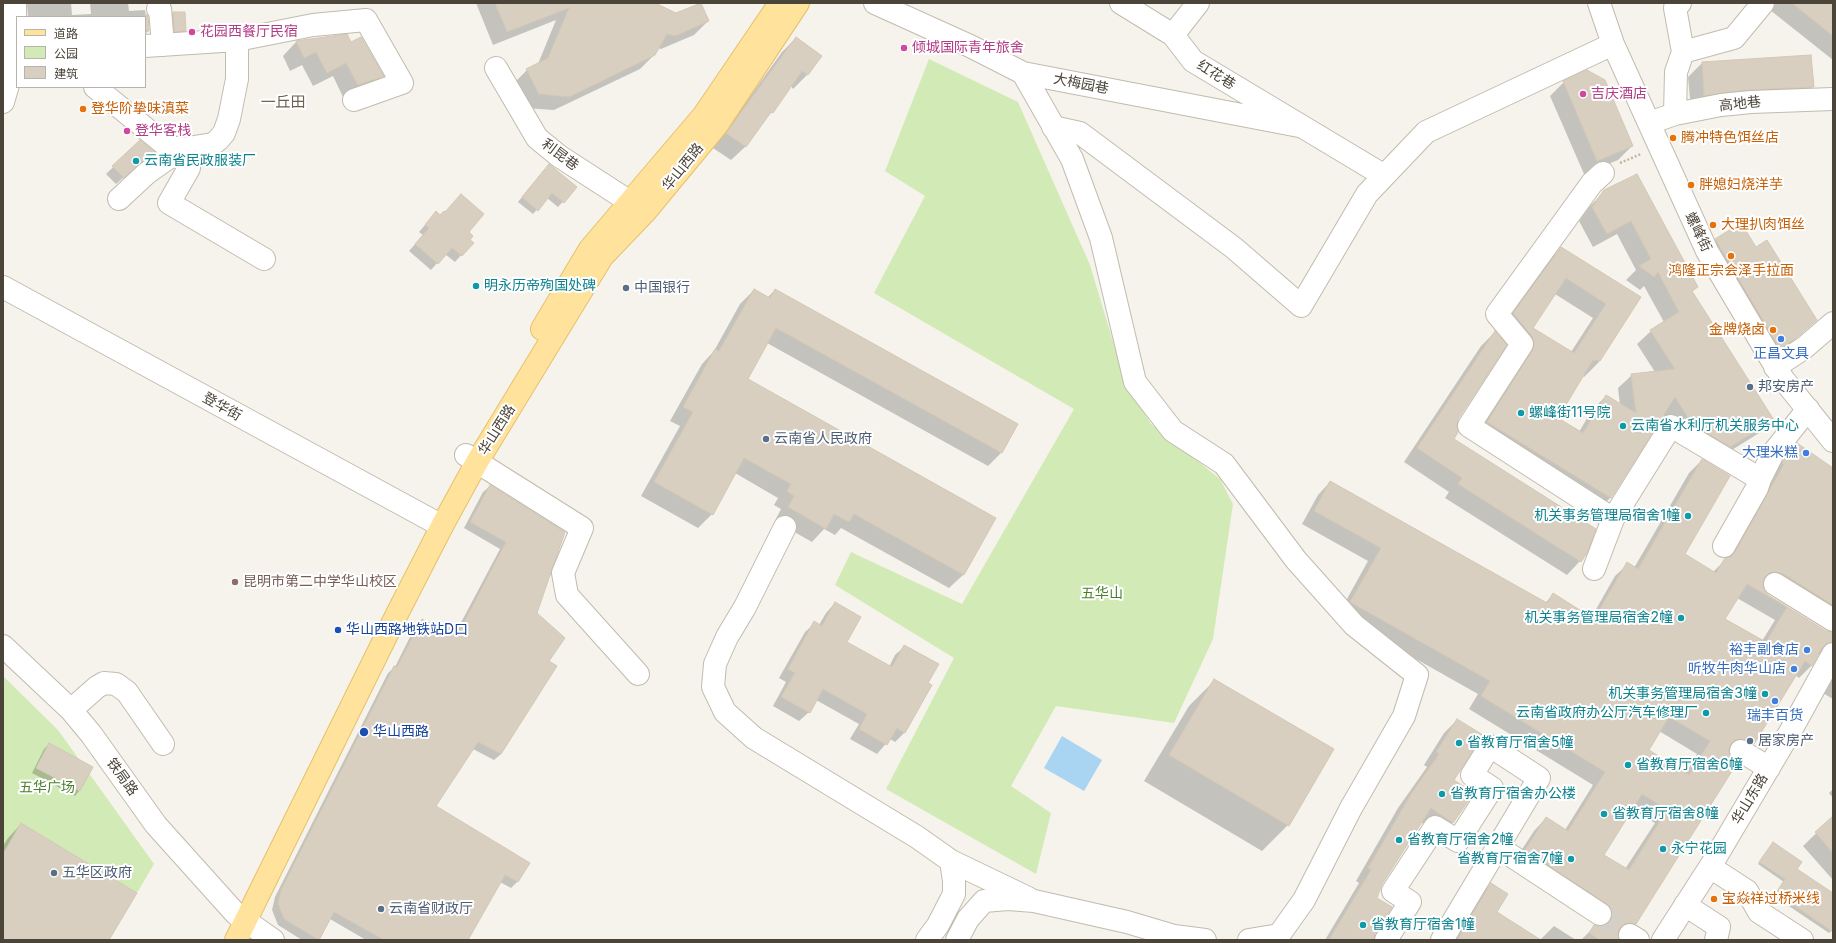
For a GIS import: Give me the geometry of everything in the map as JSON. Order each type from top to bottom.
[{"type":"main road","name":"华山西路","points":[[224,940],[239,925],[435,523],[552,313],[590,249],[704,114],[780,3]]},
{"type":"main road","name":"华山西路","points":[[472,459],[602,257],[645,212],[717,124],[798,3]]},
{"type":"street","points":[[3,102],[13,51],[15,3]]},
{"type":"street","name":"大梅园巷","points":[[875,3],[970,46],[1023,73],[1299,126]]},
{"type":"street","name":"红花巷","points":[[1121,3],[1173,35],[1193,60],[1299,126],[1384,175]]},
{"type":"street","points":[[1173,35],[1198,3]]},
{"type":"street","name":"螺峰街","points":[[1599,3],[1613,44],[1708,252],[1775,367],[1833,441]]},
{"type":"street","points":[[1675,114],[1676,72],[1683,52],[1675,8],[1680,3]]},
{"type":"street","points":[[1683,52],[1734,38],[1763,3]]},
{"type":"street","points":[[158,9],[160,9],[154,45],[237,40],[312,25],[366,20],[402,83],[354,100]]},
{"type":"street","points":[[96,88],[167,146],[181,149],[213,144],[224,133],[229,119],[237,78],[237,40]]},
{"type":"street","points":[[1053,127],[1080,133],[1234,248],[1301,306],[1367,194],[1426,132],[1613,44]]},
{"type":"street","name":"利昆巷","points":[[496,68],[537,138],[559,156],[630,202]]},
{"type":"street","points":[[1023,73],[1072,159],[1101,238],[1136,382],[1173,431],[1224,464],[1296,560],[1354,625],[1417,675],[1404,716],[1351,808],[1304,900],[1279,935],[1249,940]]},
{"type":"street","name":"高地巷","points":[[1649,123],[1675,114],[1751,102],[1833,99]]},
{"type":"street","points":[[119,199],[147,173],[181,149]]},
{"type":"street","points":[[181,149],[186,154],[189,168],[169,203],[264,260]]},
{"type":"street","points":[[1603,173],[1592,183],[1497,314],[1522,344],[1469,426],[1613,519]]},
{"type":"street","name":"登华街","points":[[3,287],[435,523]]},
{"type":"street","points":[[1775,367],[1804,348],[1833,323]]},
{"type":"street","points":[[1724,546],[1757,488],[1773,453],[1808,409]]},
{"type":"street","points":[[1594,569],[1613,519],[1671,426],[1760,479]]},
{"type":"street","points":[[472,459],[582,528],[564,573],[567,595],[638,674]]},
{"type":"street","points":[[786,527],[745,607],[727,637],[715,664],[713,687],[725,712],[754,738],[917,837],[951,861],[1034,901]]},
{"type":"street","points":[[1775,584],[1833,620]]},
{"type":"street","name":"铁局路","points":[[3,646],[71,710],[91,734],[156,825],[239,925],[273,940]]},
{"type":"street","name":"华山东路","points":[[1663,940],[1710,867],[1769,768],[1826,684],[1833,654]]},
{"type":"street","points":[[71,710],[96,687],[104,683],[116,684],[128,692],[163,744]]},
{"type":"street","points":[[1386,940],[1410,902],[1393,891],[1435,827],[1458,841],[1492,788],[1472,775],[1490,746],[1539,778],[1442,940]]},
{"type":"street","points":[[1741,751],[1769,768]]},
{"type":"street","points":[[1498,847],[1600,914]]},
{"type":"street","points":[[927,940],[938,925],[954,894],[951,861]]},
{"type":"street","points":[[1710,867],[1747,891],[1759,912],[1802,940]]},
{"type":"street","points":[[957,940],[968,919],[984,901],[1008,899],[1034,901],[1127,922],[1174,936],[1205,940]]},
{"type":"street","points":[[1686,905],[1719,927],[1716,940]]},
{"type":"path","points":[[1603,173],[1624,161],[1659,145]]},
{"type":"green space","name":"五华山","points":[[929,59],[1018,102],[1090,265],[1125,382],[1151,424],[1220,479],[1233,504],[1213,639],[1174,723],[1056,706],[1011,786],[1051,813],[1036,874],[886,789],[954,658],[835,585],[851,552],[962,604],[1074,409],[874,293],[925,196],[885,171]]},
{"type":"green space","name":"五华广场","points":[[3,676],[58,730],[154,864],[137,893],[21,823],[3,854]]},
{"type":"water","points":[[1062,736],[1102,760],[1084,791],[1044,768]]},
{"type":"building","points":[[495,3],[655,3],[676,13],[701,3],[709,21],[675,36],[667,34],[655,55],[569,97],[539,94],[526,69],[548,58],[569,8],[507,32]]},
{"type":"building","points":[[1792,3],[1833,3],[1833,36]]},
{"type":"building","points":[[173,12],[185,12],[186,31],[174,32]]},
{"type":"building","points":[[145,14],[148,16],[149,31],[146,31]]},
{"type":"building","points":[[347,34],[351,42],[361,37],[384,76],[358,85],[346,63],[327,73],[316,52],[304,58],[296,41]]},
{"type":"building","points":[[796,37],[822,56],[808,75],[802,71],[773,113],[771,112],[746,147],[726,133]]},
{"type":"building","points":[[1811,55],[1814,87],[1750,90],[1704,96],[1702,62]]},
{"type":"building","points":[[1587,70],[1605,80],[1633,146],[1597,161],[1563,81]]},
{"type":"building","name":"云南省民政服装厂","points":[[140,140],[155,152],[124,178],[112,166]]},
{"type":"building","points":[[549,164],[577,187],[564,203],[552,193],[538,211],[522,197]]},
{"type":"building","points":[[1637,174],[1698,287],[1692,291],[1774,420],[1730,447],[1692,424],[1675,397],[1611,498],[1487,422],[1532,351],[1534,344],[1532,336],[1513,313],[1561,247],[1641,297],[1600,361],[1593,360],[1558,418],[1583,433],[1606,395],[1636,413],[1631,374],[1675,369],[1650,330],[1679,312],[1658,272],[1654,277],[1639,266],[1651,259],[1631,221],[1607,234],[1592,207],[1604,190]],"holes":[[[1566,278],[1606,304],[1574,353],[1533,328]]]},
{"type":"building","points":[[461,194],[484,214],[469,232],[473,236],[470,240],[474,243],[462,256],[452,248],[438,264],[415,244],[429,228],[425,225],[436,211],[440,215],[444,211],[445,212]]},
{"type":"building","points":[[1741,223],[1756,247],[1767,240],[1817,320],[1796,338],[1780,349],[1715,239]]},
{"type":"building","name":"云南省人民政府","points":[[754,289],[770,298],[775,289],[1018,424],[1002,453],[776,328],[748,379],[996,518],[964,575],[854,514],[849,522],[834,514],[826,529],[788,507],[794,496],[787,491],[791,484],[744,458],[713,515],[654,482],[693,412],[683,407],[715,349],[719,351]]},
{"type":"building","points":[[1495,331],[1507,345],[1458,419],[1458,432],[1454,439],[1596,529],[1587,553],[1581,562],[1458,484],[1462,478],[1417,448]]},
{"type":"building","points":[[1797,443],[1833,468],[1833,605],[1782,573],[1769,573],[1764,578],[1764,590],[1768,595],[1826,631],[1833,632],[1833,642],[1827,643],[1822,648],[1812,666],[1805,661],[1754,744],[1741,739],[1735,740],[1731,744],[1729,750],[1730,757],[1737,763],[1636,924],[1624,924],[1619,929],[1619,940],[1600,940],[1589,933],[1594,925],[1605,925],[1610,921],[1612,915],[1611,908],[1525,850],[1546,817],[1568,831],[1605,772],[1481,696],[1490,681],[1350,602],[1381,548],[1314,511],[1330,481],[1547,603],[1553,593],[1594,619],[1627,562],[1638,569],[1702,459],[1730,476],[1685,554],[1716,573],[1725,558],[1731,557],[1735,552],[1784,464],[1782,463]],"holes":[[[1747,584],[1787,607],[1766,642],[1725,619]],[[1669,717],[1710,741],[1689,775],[1649,750]],[[1642,794],[1667,810],[1629,870],[1604,855]]]},
{"type":"building","points":[[490,485],[565,532],[537,613],[565,638],[549,661],[557,666],[501,754],[478,742],[436,806],[530,863],[518,882],[505,875],[468,940],[384,940],[334,912],[319,940],[284,919],[278,903],[281,890],[394,666],[397,667],[422,619],[447,632],[449,627],[459,632],[506,542],[470,522]]},
{"type":"building","points":[[835,602],[861,617],[847,642],[892,667],[904,645],[939,664],[928,683],[932,685],[905,733],[897,728],[887,745],[859,729],[867,714],[823,689],[810,713],[781,697],[795,673],[788,669],[814,621],[822,626]]},
{"type":"building","points":[[1214,679],[1334,749],[1289,826],[1169,755]]},
{"type":"building","points":[[1457,719],[1483,735],[1454,780],[1474,793],[1453,823],[1431,808],[1382,884],[1377,898],[1392,907],[1375,933],[1374,940],[1329,940],[1371,870],[1368,868],[1411,794],[1439,754],[1436,752]]},
{"type":"building","points":[[49,743],[93,767],[80,791],[36,768]]},
{"type":"building","points":[[1833,816],[1833,853],[1815,832]]},
{"type":"building","name":"五华区政府","points":[[21,823],[137,893],[109,940],[3,940],[3,854]]},
{"type":"building","points":[[1773,842],[1802,862],[1797,869],[1833,893],[1833,932],[1776,893],[1785,879],[1759,862]]},
{"type":"building","points":[[1491,883],[1508,894],[1497,912],[1541,940],[1457,940]]},
{"type":"tunnel","points":[[1600,914],[1630,935]]},
{"type":"place","name":"花园西餐厅民宿","points":[[192,32]]},
{"type":"place","name":"倾城国际青年旅舍","points":[[904,48]]},
{"type":"place","name":"吉庆酒店","points":[[1583,94]]},
{"type":"place","name":"登华阶挚味滇菜","points":[[83,109]]},
{"type":"place","name":"登华客栈","points":[[127,131]]},
{"type":"place","name":"腾冲特色饵丝店","points":[[1673,138]]},
{"type":"place","name":"云南省民政服装厂","points":[[136,161]]},
{"type":"place","name":"胖媳妇烧洋芋","points":[[1691,185]]},
{"type":"place","name":"大理扒肉饵丝","points":[[1713,225]]},
{"type":"place","name":"鸿隆正宗会泽手拉面","points":[[1731,256]]},
{"type":"place","name":"明永历帝殉国处碑","points":[[476,286]]},
{"type":"place","name":"中国银行","points":[[626,288]]},
{"type":"place","name":"金牌烧卤","points":[[1773,330]]},
{"type":"place","name":"正昌文具","points":[[1781,339]]},
{"type":"place","name":"邦安房产","points":[[1750,387]]},
{"type":"place","name":"螺峰街11号院","points":[[1521,413]]},
{"type":"place","name":"云南省水利厅机关服务中心","points":[[1623,426]]},
{"type":"place","name":"云南省人民政府","points":[[766,439]]},
{"type":"place","name":"大理米糕","points":[[1806,453]]},
{"type":"place","name":"机关事务管理局宿舍1幢","points":[[1688,516]]},
{"type":"place","name":"昆明市第二中学华山校区","points":[[235,582]]},
{"type":"place","name":"机关事务管理局宿舍2幢","points":[[1681,618]]},
{"type":"place","name":"华山西路地铁站D口","points":[[338,630]]},
{"type":"place","name":"裕丰副食店","points":[[1807,650]]},
{"type":"place","name":"听牧牛肉华山店","points":[[1794,669]]},
{"type":"place","name":"机关事务管理局宿舍3幢","points":[[1765,694]]},
{"type":"place","name":"瑞丰百货","points":[[1775,701]]},
{"type":"place","name":"云南省政府办公厅汽车修理厂","points":[[1706,713]]},
{"type":"place","name":"华山西路","points":[[364,732]]},
{"type":"place","name":"居家房产","points":[[1750,741]]},
{"type":"place","name":"省教育厅宿舍5幢","points":[[1459,743]]},
{"type":"place","name":"省教育厅宿舍6幢","points":[[1628,765]]},
{"type":"place","name":"省教育厅宿舍办公楼","points":[[1442,794]]},
{"type":"place","name":"省教育厅宿舍8幢","points":[[1604,814]]},
{"type":"place","name":"省教育厅宿舍2幢","points":[[1399,840]]},
{"type":"place","name":"永宁花园","points":[[1663,849]]},
{"type":"place","name":"省教育厅宿舍7幢","points":[[1571,859]]},
{"type":"place","name":"五华区政府","points":[[54,873]]},
{"type":"place","name":"宝焱祥过桥米线","points":[[1714,899]]},
{"type":"place","name":"云南省财政厅","points":[[381,909]]},
{"type":"place","name":"省教育厅宿舍1幢","points":[[1363,925]]},
{"type":"district","name":"一丘田","points":[[283,102]]}]
